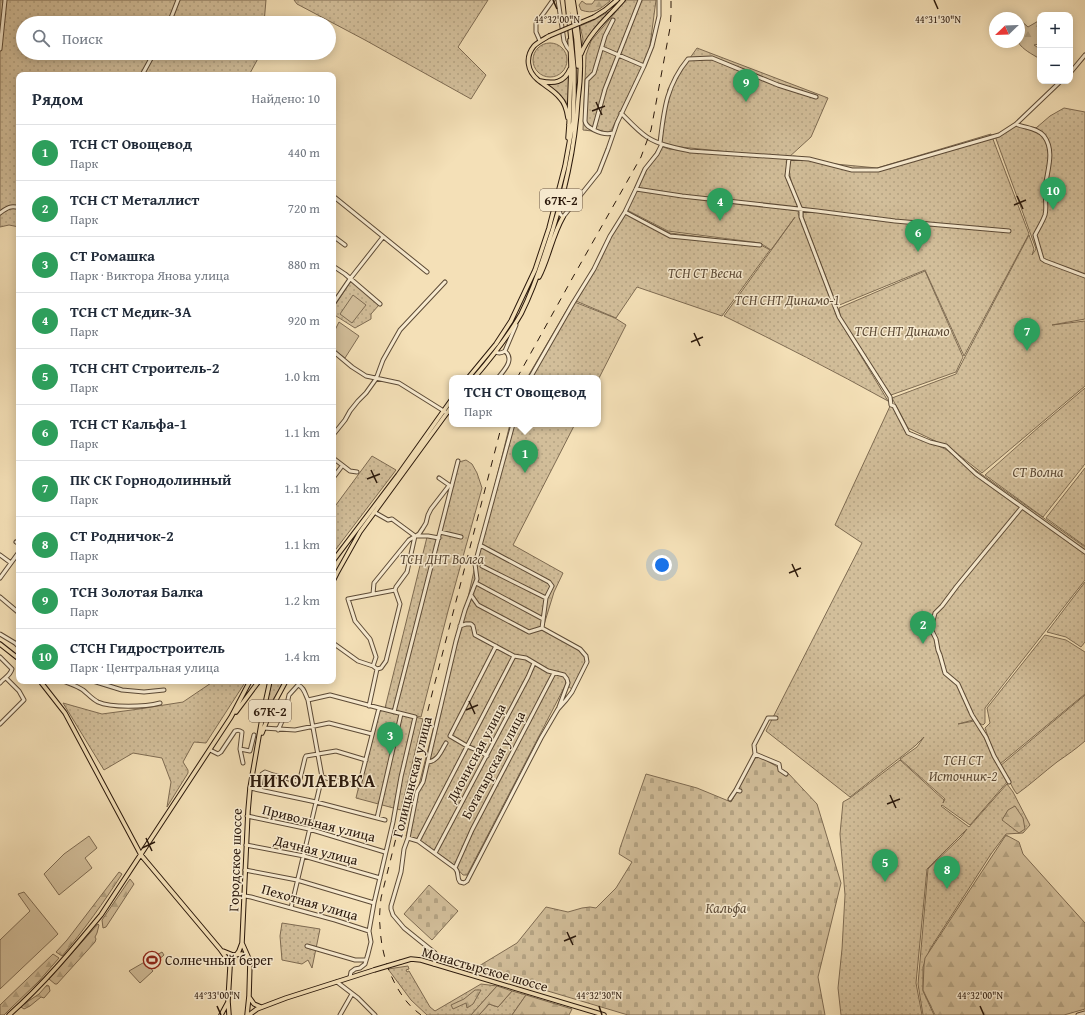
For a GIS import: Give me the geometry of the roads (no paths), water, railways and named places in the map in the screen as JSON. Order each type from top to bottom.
[{"type":"main road","points":[[570,0],[576,19],[580,55],[579,91]]},
{"type":"main road","name":"67К-2","points":[[470,375],[496,344],[511,321],[535,270],[550,228],[567,157],[573,122],[574,69],[570,0]]},
{"type":"main road","name":"67К-2","points":[[477,375],[496,352],[517,321],[535,283],[553,230],[570,167],[579,91],[576,39],[570,0]]},
{"type":"main road","points":[[611,6],[613,0]]},
{"type":"main road","points":[[569,125],[567,112],[561,98],[532,74],[528,59],[530,51],[540,41],[594,17],[611,6],[617,0]]},
{"type":"main road","points":[[580,55],[589,38],[622,0]]},
{"type":"main road","points":[[567,157],[571,33]]},
{"type":"main road","points":[[538,80],[554,83],[559,81],[567,75],[571,66]]},
{"type":"main road","points":[[535,283],[544,267],[563,217]]},
{"type":"main road","points":[[496,344],[496,352]]},
{"type":"main road","points":[[336,573],[360,532],[449,405]]},
{"type":"main road","points":[[336,557],[449,409]]},
{"type":"main road","points":[[0,644],[16,657]]},
{"type":"main road","points":[[42,684],[65,714],[140,855],[222,951],[227,959],[230,967],[228,1001],[229,1015]]},
{"type":"main road","points":[[9,1015],[44,981],[100,915],[210,750],[231,717],[248,684]]},
{"type":"main road","points":[[231,717],[258,684]]},
{"type":"main road","name":"Городское шоссе","points":[[230,967],[230,962],[239,951],[242,943],[247,816],[250,788],[269,684]]},
{"type":"main road","name":"67К-2","points":[[258,744],[272,707],[284,684]]},
{"type":"main road","points":[[242,943],[249,959],[250,1014]]},
{"type":"main road","points":[[222,951],[236,955],[242,954],[249,959]]},
{"type":"main road","name":"Монастырское шоссе","points":[[250,1014],[262,1007],[286,998],[350,977],[401,962],[421,960],[604,1015]]},
{"type":"main road","points":[[249,996],[254,1004],[262,1007]]},
{"type":"main road","points":[[221,1015],[228,1001]]},
{"type":"street","points":[[0,49],[5,0]]},
{"type":"street","points":[[171,16],[178,0]]},
{"type":"street","points":[[540,41],[536,32],[536,24],[553,0]]},
{"type":"street","points":[[558,0],[564,41],[571,52]]},
{"type":"street","points":[[594,129],[605,89],[640,0]]},
{"type":"street","points":[[559,208],[560,214],[563,217],[599,172],[621,113],[652,46],[659,16],[659,0]]},
{"type":"street","points":[[613,20],[605,36],[594,73],[587,80],[586,124],[589,128],[602,134],[613,133]]},
{"type":"street","points":[[602,48],[644,66]]},
{"type":"street","points":[[1073,69],[1085,55]]},
{"type":"street","points":[[532,375],[625,212],[645,169],[657,154],[661,144],[664,113],[672,85],[679,71],[688,59],[712,58],[778,85],[816,97]]},
{"type":"street","points":[[144,72],[150,60]]},
{"type":"street","points":[[621,113],[648,138],[661,144],[690,151],[809,159],[852,170],[878,170],[999,135],[1016,124],[1058,84]]},
{"type":"street","points":[[1016,124],[1026,128],[1038,130],[1045,138],[1049,146],[1050,156],[1045,189],[1045,215],[1035,235],[1042,259],[1085,276]]},
{"type":"street","points":[[789,158],[787,176],[801,210],[801,217],[839,317],[886,390],[890,397],[891,405],[894,406],[908,433],[930,442],[946,446],[976,474],[1085,552]]},
{"type":"street","points":[[636,189],[682,196],[896,221],[1009,231]]},
{"type":"street","points":[[336,198],[427,272]]},
{"type":"street","points":[[0,213],[8,207],[16,207]]},
{"type":"street","points":[[625,212],[670,236],[760,245]]},
{"type":"street","points":[[336,300],[383,237]]},
{"type":"street","points":[[336,238],[346,245]]},
{"type":"street","points":[[336,268],[380,304]]},
{"type":"street","points":[[336,432],[346,420],[350,411],[376,379],[383,360],[400,330],[445,282]]},
{"type":"street","points":[[496,352],[502,353],[505,351],[517,321]]},
{"type":"street","points":[[501,375],[507,368],[509,359],[508,354],[505,351]]},
{"type":"street","points":[[336,354],[352,368],[366,376],[399,383],[445,412]]},
{"type":"street","name":"Голицынская улица","points":[[434,964],[436,957],[435,953],[404,928],[393,915],[391,906],[401,872],[404,849],[408,838],[417,792],[423,782],[460,626],[476,583],[477,579],[475,564],[511,427]]},
{"type":"street","points":[[336,461],[350,472],[357,472]]},
{"type":"street","points":[[394,712],[458,462]]},
{"type":"street","points":[[336,474],[342,466]]},
{"type":"street","points":[[373,594],[374,583],[409,540],[419,534],[426,523],[431,509],[449,485],[439,478]]},
{"type":"street","points":[[1009,782],[994,756],[986,737],[972,714],[958,684],[945,673],[936,639],[929,624],[933,621],[935,613],[1022,507]]},
{"type":"street","points":[[374,512],[388,520],[392,519],[415,536],[439,538]]},
{"type":"street","points":[[440,532],[461,536]]},
{"type":"street","points":[[369,706],[378,669],[381,668],[386,661],[400,604],[395,590],[407,572],[415,536]]},
{"type":"street","points":[[480,544],[549,582],[552,586],[546,598],[542,628]]},
{"type":"street","points":[[0,555],[11,563]]},
{"type":"street","points":[[0,578],[16,556]]},
{"type":"street","points":[[482,566],[546,598]]},
{"type":"street","points":[[476,583],[543,619]]},
{"type":"street","points":[[373,666],[376,657],[370,639],[355,621],[348,599],[395,590]]},
{"type":"street","points":[[471,595],[478,605],[529,632],[542,628],[580,649],[586,656],[587,662],[572,692],[558,709]]},
{"type":"street","points":[[0,597],[16,610]]},
{"type":"street","points":[[408,838],[418,841],[455,868],[458,872],[458,881],[463,883],[466,882],[541,738],[558,709],[568,683],[567,678],[564,675],[548,671],[526,658],[514,656],[476,635],[471,624],[460,626]]},
{"type":"street","points":[[0,634],[15,643]]},
{"type":"street","points":[[336,645],[358,661],[378,669]]},
{"type":"street","points":[[487,756],[450,736],[496,646]]},
{"type":"street","points":[[418,841],[514,656]]},
{"type":"street","points":[[0,657],[12,669],[6,678],[0,683]]},
{"type":"street","name":"Дионисная улица","points":[[435,853],[487,756],[534,663]]},
{"type":"street","name":"Богатырская улица","points":[[455,868],[472,830],[554,673]]},
{"type":"street","points":[[0,724],[24,700],[20,692],[6,678]]},
{"type":"street","points":[[69,684],[82,689],[93,699],[108,705],[130,706],[154,705],[160,703]]},
{"type":"street","points":[[103,684],[122,690],[144,692],[164,690]]},
{"type":"street","points":[[278,730],[290,695],[298,685],[303,688],[308,700],[322,776],[291,908]]},
{"type":"street","points":[[308,700],[330,695],[415,717],[374,903],[369,931],[371,942],[365,964],[351,972],[350,977]]},
{"type":"street","points":[[322,776],[359,786],[379,708]]},
{"type":"street","points":[[377,818],[401,714]]},
{"type":"street","points":[[730,799],[756,754],[754,745],[768,718],[776,718]]},
{"type":"street","points":[[263,728],[295,730],[329,723],[372,734]]},
{"type":"street","points":[[210,750],[218,754],[221,752],[237,730],[242,732],[240,749],[243,763]]},
{"type":"street","points":[[240,749],[250,751],[254,735]]},
{"type":"street","points":[[428,762],[436,760],[446,743]]},
{"type":"street","points":[[260,790],[262,774],[265,772],[297,781],[299,780],[305,757],[336,751],[366,760]]},
{"type":"street","points":[[756,754],[779,764],[780,770],[786,774]]},
{"type":"street","points":[[250,788],[316,802],[385,820]]},
{"type":"street","points":[[736,790],[740,792]]},
{"type":"street","name":"Привольная улица","points":[[247,816],[309,829],[385,852]]},
{"type":"street","name":"Дачная улица","points":[[246,845],[303,856],[380,878]]},
{"type":"street","points":[[245,870],[297,880],[374,903]]},
{"type":"street","name":"Пехотная улица","points":[[245,896],[335,920],[369,931]]},
{"type":"street","points":[[307,946],[355,960],[366,960]]},
{"type":"street","points":[[337,982],[375,1015]]},
{"type":"street","points":[[340,1015],[352,994]]},
{"type":"street","points":[[1078,1015],[1085,1013]]},
{"type":"railway","points":[[519,375],[641,157],[651,130],[670,28],[671,0]]},
{"type":"railway","points":[[421,1015],[410,1006],[401,994],[391,976],[384,956],[381,936],[381,898],[501,427]]},
{"type":"place","name":"ТСН Золотая Балка","points":[[746,102]]},
{"type":"place","name":"СТСН Гидростроитель","points":[[1053,210]]},
{"type":"place","name":"ТСН СТ Медик-3А","points":[[720,221]]},
{"type":"place","name":"ТСН СТ Кальфа-1","points":[[918,252]]},
{"type":"place","name":"ПК СК Горнодолинный","points":[[1027,351]]},
{"type":"place","name":"ТСН СТ Овощевод","points":[[525,473]]},
{"type":"place","name":"ТСН СТ Металлист","points":[[923,644]]},
{"type":"place","name":"СТ Ромашка","points":[[390,755]]},
{"type":"place","name":"ТСН СНТ Строитель-2","points":[[885,882]]},
{"type":"place","name":"СТ Родничок-2","points":[[947,889]]},
{"type":"place","name":"Солнечный берег","points":[[152,960]]},
{"type":"district","name":"НИКОЛАЕВКА","points":[[313,781]]},
{"type":"park label","name":"ТСН СТ Весна","points":[[705,273]]},
{"type":"park label","name":"ТСН СНТ Динамо-1","points":[[787,300]]},
{"type":"park label","name":"ТСН СНТ Динамо","points":[[902,331]]},
{"type":"park label","name":"СТ Волна","points":[[1038,472]]},
{"type":"park label","name":"ТСН ДНТ Волга","points":[[442,559]]},
{"type":"park label","name":"ТСН СТ Источник-2","points":[[963,768]]},
{"type":"park label","name":"Кальфа","points":[[726,908]]}]
